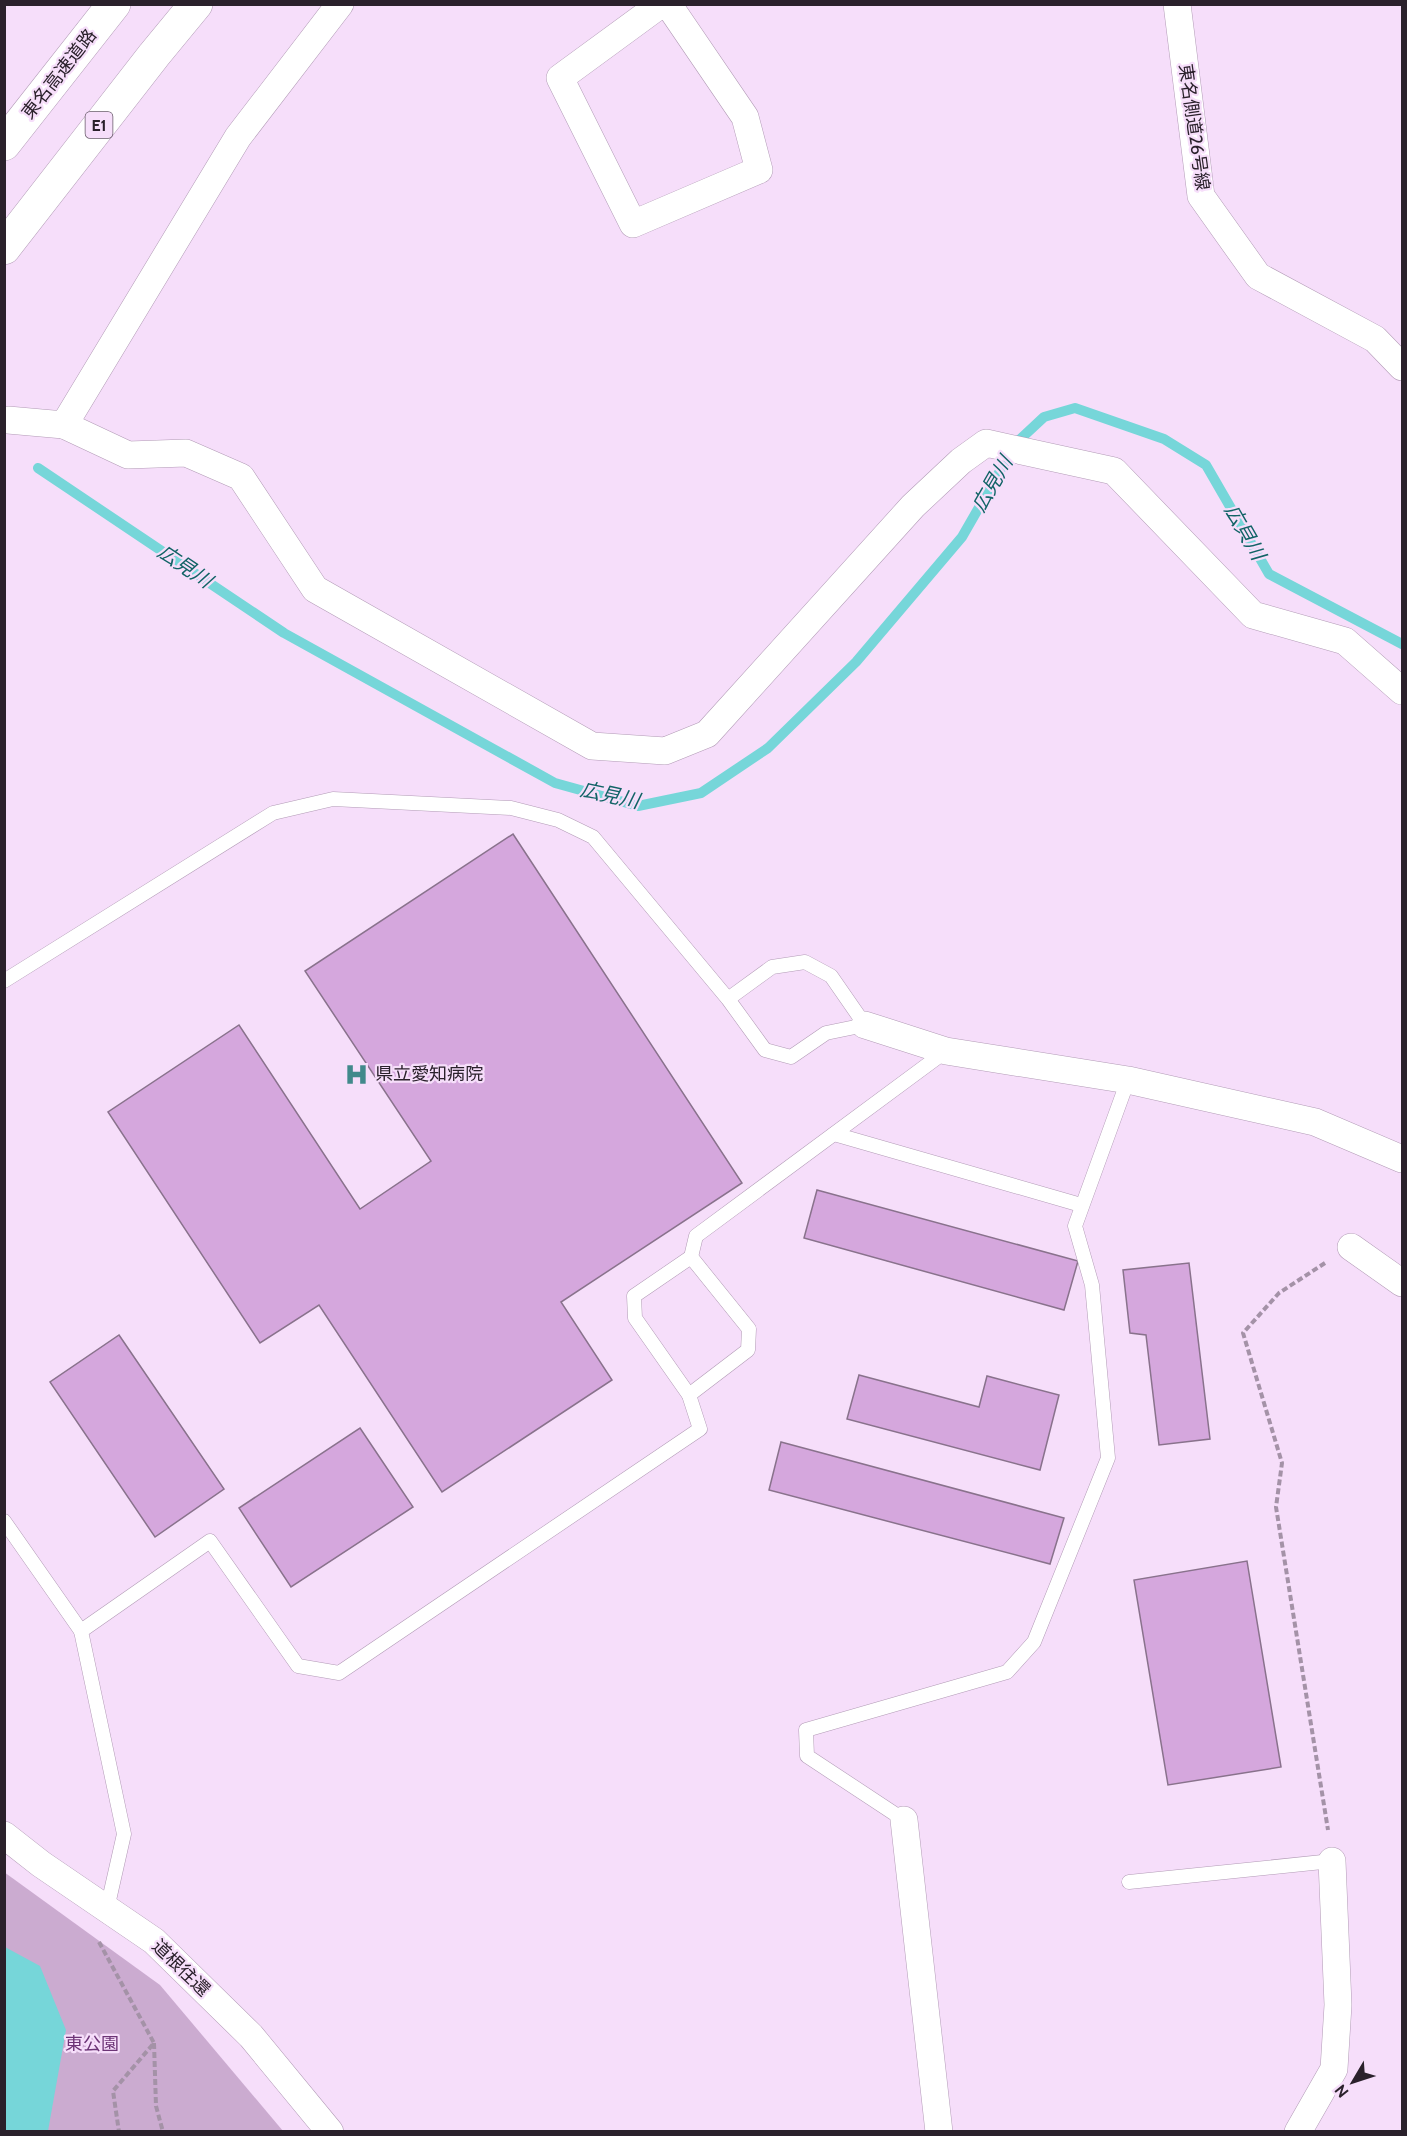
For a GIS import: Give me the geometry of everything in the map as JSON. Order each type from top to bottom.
[{"type":"highway","name":"東名高速道路","points":[[4,144],[114,4]]},
{"type":"highway","name":"E1","points":[[4,248],[196,4]]},
{"type":"street","points":[[64,425],[238,137],[340,4]]},
{"type":"street","points":[[662,4],[560,78],[633,224],[759,170],[745,117],[668,4]]},
{"type":"street","name":"東名側道26号線","points":[[1178,4],[1202,196],[1258,276],[1375,339],[1402,367]]},
{"type":"street","points":[[8,420],[64,425],[128,455],[186,453],[241,477],[315,589],[592,746],[665,751],[707,734],[913,506],[962,461],[986,443],[1114,471],[1253,615],[1345,641],[1402,691]]},
{"type":"street","points":[[865,1025],[946,1052],[1128,1080],[1315,1122],[1402,1159]]},
{"type":"street","points":[[1351,1246],[1402,1283]]},
{"type":"street","points":[[904,1820],[939,2132]]},
{"type":"street","name":"道根往還","points":[[4,1835],[40,1864],[154,1941],[251,2036],[330,2132]]},
{"type":"street","points":[[1298,2132],[1334,2069],[1338,2005],[1332,1861]]},
{"type":"lane","points":[[4,981],[273,813],[333,799],[511,808],[558,820],[593,837],[728,999],[765,1050],[791,1057],[826,1033],[865,1025],[831,976],[805,962],[772,967],[728,999]]},
{"type":"lane","points":[[81,1631],[210,1541],[298,1666],[339,1673],[700,1429],[689,1395],[635,1318],[634,1296],[691,1257],[696,1236],[946,1052]]},
{"type":"lane","points":[[904,1820],[807,1756],[806,1730],[1006,1672],[1034,1641],[1108,1458],[1092,1285],[1075,1226],[1128,1080]]},
{"type":"lane","points":[[834,1134],[1081,1205]]},
{"type":"lane","points":[[689,1395],[748,1350],[749,1329],[691,1257]]},
{"type":"lane","points":[[4,1521],[81,1631],[124,1834],[106,1909]]},
{"type":"lane","points":[[1129,1882],[1332,1861]]},
{"type":"path","points":[[1332,1861],[1276,1507],[1282,1463],[1243,1333],[1279,1293],[1351,1246]]},
{"type":"path","points":[[99,1942],[154,2043],[156,2106],[163,2132]]},
{"type":"path","points":[[119,2132],[113,2091],[154,2043]]},
{"type":"green space","name":"東公園","points":[[4,1872],[160,1985],[283,2131],[5,2131]]},
{"type":"shaded area","points":[[5,1947],[40,1966],[66,2030],[48,2131],[5,2131]]},
{"type":"building","points":[[513,834],[742,1183],[561,1302],[612,1380],[442,1492],[319,1305],[260,1343],[108,1112],[239,1025],[360,1209],[431,1161],[305,971]]},
{"type":"building","points":[[817,1190],[1078,1261],[1064,1310],[804,1238]]},
{"type":"building","points":[[1189,1263],[1210,1439],[1159,1445],[1146,1335],[1130,1333],[1123,1270]]},
{"type":"building","points":[[119,1335],[224,1489],[155,1537],[50,1382]]},
{"type":"building","points":[[859,1375],[979,1407],[987,1376],[1059,1395],[1040,1470],[847,1419]]},
{"type":"building","points":[[360,1428],[413,1507],[291,1587],[239,1508]]},
{"type":"building","points":[[781,1442],[1064,1518],[1050,1564],[769,1490]]},
{"type":"building","points":[[1247,1561],[1281,1767],[1168,1785],[1134,1580]]},
{"type":"waterway","name":"広見川","points":[[38,468],[284,633],[555,783],[638,806],[701,793],[768,748],[856,662],[962,537],[1016,443],[1044,417],[1075,408],[1164,439],[1206,465],[1269,574],[1402,644]]},
{"type":"place","name":"県立愛知病院","points":[[357,1074]]},
{"type":"water label","name":"広貝川","points":[[1245,532]]}]
